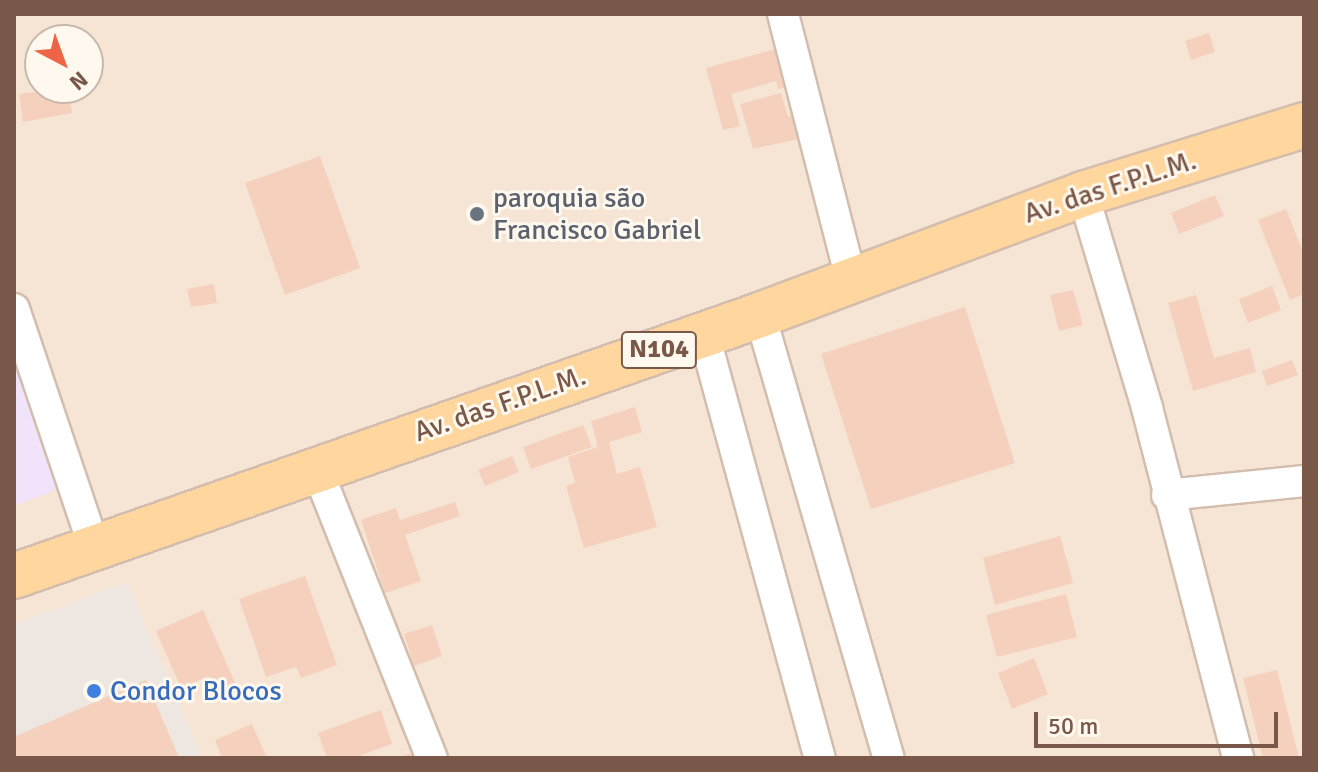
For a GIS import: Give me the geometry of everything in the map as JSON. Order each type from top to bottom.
[{"type":"main road","name":"Av. das F.P.L.M.","points":[[14,576],[316,467],[760,315],[851,278],[1083,194],[1304,125]]},
{"type":"street","points":[[783,14],[851,278]]},
{"type":"street","points":[[1083,194],[1238,758]]},
{"type":"street","points":[[14,309],[94,547]]},
{"type":"street","points":[[760,315],[889,758]]},
{"type":"street","points":[[704,335],[820,758]]},
{"type":"street","points":[[316,467],[432,758]]},
{"type":"street","points":[[1167,495],[1304,481]]},
{"type":"shaded area","points":[[14,14],[1304,14],[1304,758],[14,758]]},
{"type":"shaded area","points":[[14,334],[63,487],[14,506]]},
{"type":"shaded area","name":"Condor Blocos","points":[[127,582],[202,758],[14,758],[14,624]]},
{"type":"building","points":[[1209,33],[1215,52],[1191,60],[1185,41]]},
{"type":"building","points":[[787,46],[797,84],[778,89],[776,81],[731,94],[740,126],[723,130],[706,68]]},
{"type":"building","points":[[24,93],[24,104],[71,104],[72,113],[23,122],[19,94]]},
{"type":"building","points":[[781,93],[788,117],[797,115],[803,138],[753,149],[740,104]]},
{"type":"building","points":[[320,156],[360,268],[285,295],[245,183]]},
{"type":"building","points":[[1215,195],[1224,216],[1179,234],[1171,213]]},
{"type":"building","points":[[1286,209],[1304,255],[1304,294],[1290,300],[1258,220]]},
{"type":"building","points":[[214,284],[217,303],[191,307],[187,289]]},
{"type":"building","points":[[1272,286],[1281,310],[1248,323],[1239,299]]},
{"type":"building","points":[[1073,290],[1083,325],[1059,331],[1050,295]]},
{"type":"building","points":[[1196,295],[1214,358],[1250,348],[1256,372],[1193,391],[1168,303]]},
{"type":"building","points":[[965,307],[1015,463],[871,509],[821,354]]},
{"type":"building","points":[[1292,360],[1298,375],[1267,386],[1262,371]]},
{"type":"building","points":[[635,407],[642,432],[609,442],[617,474],[640,467],[657,527],[584,548],[566,486],[575,483],[568,457],[598,447],[591,421]]},
{"type":"building","points":[[583,425],[592,447],[531,469],[523,447]]},
{"type":"building","points":[[512,456],[519,472],[485,486],[478,470]]},
{"type":"building","points":[[455,502],[460,516],[405,535],[421,581],[385,593],[361,520],[396,508],[400,520]]},
{"type":"building","points":[[1060,536],[1073,583],[995,605],[983,558]]},
{"type":"building","points":[[305,576],[337,665],[301,678],[296,667],[266,677],[239,599]]},
{"type":"building","points":[[1066,594],[1077,637],[997,657],[986,615]]},
{"type":"building","points":[[203,610],[236,685],[217,694],[209,676],[181,688],[156,631]]},
{"type":"building","points":[[432,625],[442,656],[414,666],[404,634]]},
{"type":"building","points":[[1034,658],[1048,694],[1012,709],[998,673]]},
{"type":"building","points":[[1277,670],[1299,758],[1263,758],[1243,678]]},
{"type":"building","points":[[146,680],[179,758],[14,758],[14,737]]},
{"type":"building","points":[[381,710],[392,744],[353,758],[327,758],[318,733]]},
{"type":"building","points":[[252,724],[267,758],[222,758],[215,740]]},
{"type":"building","points":[[414,752],[416,758],[397,758]]},
{"type":"place","name":"paroquia são Francisco Gabriel","points":[[477,214]]},
{"type":"place","name":"Condor Blocos","points":[[94,691]]}]
